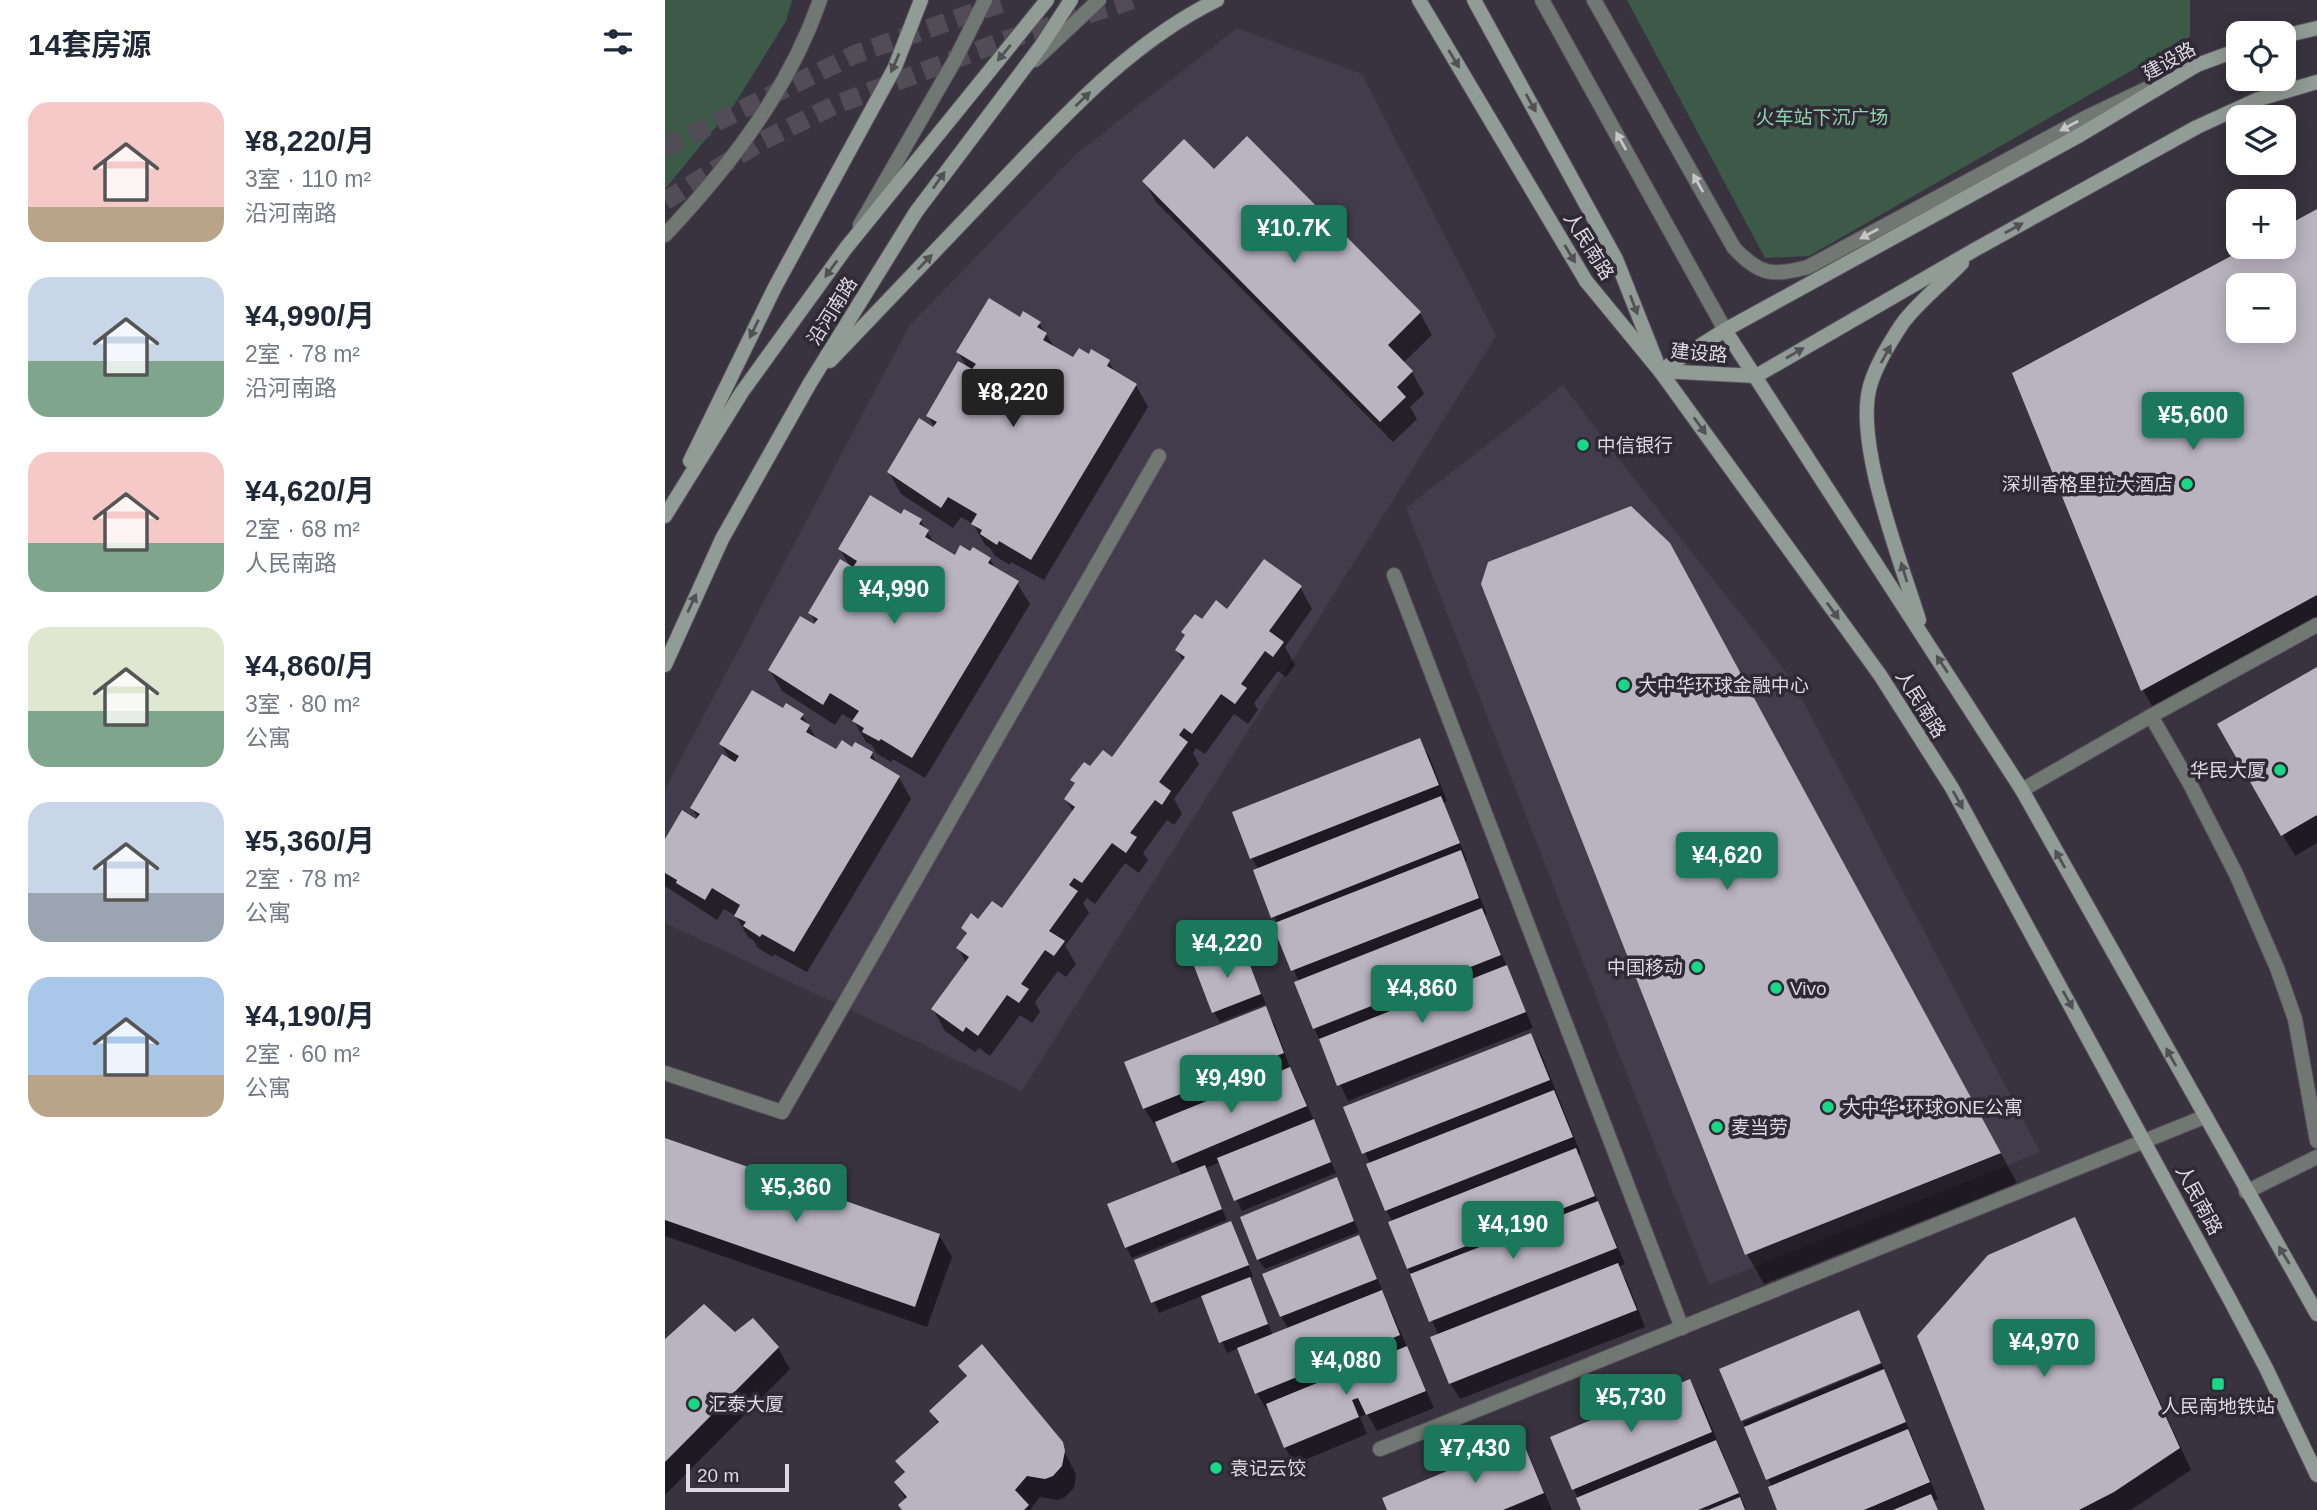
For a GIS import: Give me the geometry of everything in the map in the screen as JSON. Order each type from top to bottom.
[{"type":"main road","name":"沿河南路","points":[[665,514],[775,287],[895,67],[921,0]]},
{"type":"main road","name":"沿河南路","points":[[665,514],[742,392],[846,248],[1047,0]]},
{"type":"main road","name":"沿河南路","points":[[665,665],[722,539],[810,383],[916,212],[1071,0]]},
{"type":"main road","points":[[810,383],[1040,141],[1100,83],[1144,45],[1185,16],[1217,0]]},
{"type":"main road","name":"人民南路","points":[[1419,0],[1586,281],[1660,371],[1880,675],[1952,788],[2266,1368],[2317,1475]]},
{"type":"main road","points":[[1474,0],[1616,259],[1660,371]]},
{"type":"main road","points":[[2296,33],[2317,29]]},
{"type":"main road","name":"建设路","points":[[1660,371],[1725,330],[2080,135],[2197,65],[2226,54]]},
{"type":"main road","points":[[1756,376],[1976,249],[2197,127],[2256,100],[2317,82]]},
{"type":"main road","points":[[1925,638],[1871,460],[1867,418],[1870,387],[1903,323],[1976,249]]},
{"type":"main road","name":"人民南路","points":[[1725,330],[2022,790],[2317,1314]]},
{"type":"main road","name":"建设路","points":[[1660,371],[1756,376]]},
{"type":"street","points":[[665,235],[711,187],[781,86],[820,0]]},
{"type":"street","points":[[846,248],[955,60],[985,0]]},
{"type":"street","points":[[1016,78],[1100,0]]},
{"type":"street","points":[[1542,0],[1725,330]]},
{"type":"street","points":[[1594,0],[1734,248],[1748,262],[1766,272],[1785,274],[1808,267],[2087,117],[2197,65]]},
{"type":"street","points":[[665,1073],[782,1112],[1159,456]]},
{"type":"street","points":[[1394,575],[1682,1328]]},
{"type":"street","points":[[2022,790],[2317,625]]},
{"type":"street","points":[[2151,716],[2237,874],[2277,968],[2295,1019],[2317,1141]]},
{"type":"street","points":[[1380,1449],[2204,1117]]},
{"type":"street","points":[[2246,1192],[2317,1157]]},
{"type":"shaded area","points":[[1237,28],[1362,74],[1496,336],[1022,1091],[665,923],[665,789],[909,326],[1075,155]]},
{"type":"shaded area","points":[[1563,385],[1791,678],[2040,1152],[1709,1285],[1406,508]]},
{"type":"green space","points":[[665,0],[792,0],[786,21],[734,105],[665,189]]},
{"type":"green space","name":"火车站下沉广场","points":[[1627,0],[2190,0],[2190,37],[1809,256],[1765,258]]},
{"type":"building","points":[[1247,136],[1421,312],[1388,345],[1413,371],[1397,387],[1406,397],[1380,422],[1142,181],[1184,139],[1214,169]]},
{"type":"building","name":"深圳香格里拉大酒店","points":[[2317,209],[2317,595],[2141,691],[2012,373],[2226,259],[2296,259],[2296,220]]},
{"type":"building","points":[[989,298],[1020,317],[1023,311],[1041,322],[1037,327],[1047,333],[1043,340],[1073,357],[1079,348],[1089,354],[1091,349],[1110,360],[1107,366],[1137,384],[1031,560],[999,541],[997,545],[980,534],[982,530],[971,524],[977,514],[948,497],[941,508],[887,472],[919,418],[933,427],[937,422],[926,416],[958,361],[972,369],[976,364],[956,352]]},
{"type":"building","points":[[870,495],[901,514],[904,509],[922,519],[919,524],[929,530],[925,537],[955,555],[960,545],[970,551],[973,547],[991,558],[988,563],[1019,581],[912,758],[881,739],[879,741],[862,732],[864,728],[852,721],[859,711],[830,693],[823,705],[768,670],[800,616],[814,624],[818,619],[808,613],[840,559],[853,567],[857,561],[838,549]]},
{"type":"building","points":[[1631,506],[1670,543],[2001,1153],[1745,1255],[1481,584],[1488,562]]},
{"type":"building","points":[[1264,559],[1302,586],[1269,631],[1284,642],[1273,657],[1265,651],[1241,684],[1247,688],[1235,704],[1221,694],[1192,734],[1184,728],[1179,735],[1188,742],[1159,782],[1171,791],[1162,805],[1155,800],[1130,833],[1137,837],[1126,853],[1112,843],[1082,883],[1074,878],[1069,885],[1078,891],[1049,931],[1065,941],[1054,956],[1045,950],[1021,984],[1029,989],[1019,1003],[1007,995],[978,1036],[966,1027],[963,1032],[931,1009],[969,957],[956,948],[967,933],[961,928],[971,913],[978,919],[992,901],[1002,908],[1075,807],[1064,799],[1075,783],[1070,780],[1084,762],[1090,766],[1103,750],[1112,757],[1185,657],[1175,650],[1185,635],[1181,632],[1195,614],[1202,619],[1216,600],[1227,609]]},
{"type":"building","name":"华民大厦","points":[[2317,667],[2317,815],[2281,836],[2217,724]]},
{"type":"building","points":[[752,690],[783,708],[786,703],[804,714],[800,719],[810,725],[806,732],[836,749],[842,740],[852,747],[855,742],[873,752],[870,758],[900,776],[794,952],[743,926],[746,922],[734,916],[740,905],[712,888],[705,900],[676,883],[677,880],[665,873],[665,839],[682,810],[696,819],[700,814],[690,808],[722,754],[735,762],[739,756],[719,744]]},
{"type":"building","points":[[1420,738],[1439,785],[1250,859],[1232,812]]},
{"type":"building","points":[[1441,796],[1460,843],[1271,918],[1253,870]]},
{"type":"building","points":[[1461,850],[1479,898],[1291,971],[1272,924]]},
{"type":"building","points":[[1482,908],[1501,955],[1313,1029],[1294,982]]},
{"type":"building","points":[[1243,947],[1261,994],[1212,1013],[1194,966]]},
{"type":"building","points":[[1507,965],[1526,1012],[1337,1086],[1319,1039]]},
{"type":"building","points":[[1266,1006],[1284,1053],[1143,1109],[1124,1062]]},
{"type":"building","points":[[1531,1033],[1550,1080],[1362,1154],[1343,1107]]},
{"type":"building","points":[[1290,1067],[1307,1106],[1172,1163],[1155,1122]]},
{"type":"building","points":[[1554,1090],[1573,1137],[1385,1211],[1366,1164]]},
{"type":"building","points":[[1314,1119],[1331,1162],[1234,1201],[1217,1158]]},
{"type":"building","points":[[665,1138],[940,1234],[915,1307],[665,1220]]},
{"type":"building","points":[[1576,1148],[1595,1196],[1407,1269],[1388,1222]]},
{"type":"building","points":[[1205,1165],[1222,1209],[1125,1248],[1107,1204]]},
{"type":"building","points":[[1337,1177],[1354,1221],[1257,1260],[1240,1217]]},
{"type":"building","points":[[1598,1201],[1617,1248],[1429,1322],[1410,1274]]},
{"type":"building","points":[[2075,1217],[2180,1448],[2114,1492],[2079,1510],[1985,1510],[1917,1336],[1988,1255]]},
{"type":"building","points":[[1231,1221],[1249,1265],[1151,1303],[1134,1260]]},
{"type":"building","points":[[1359,1235],[1377,1279],[1280,1317],[1262,1274]]},
{"type":"building","points":[[1618,1263],[1637,1310],[1449,1384],[1430,1337]]},
{"type":"building","points":[[1250,1277],[1268,1324],[1219,1343],[1201,1296]]},
{"type":"building","points":[[1382,1290],[1400,1335],[1255,1394],[1237,1348]]},
{"type":"building","name":"汇泰大厦","points":[[704,1304],[735,1332],[753,1318],[779,1347],[665,1462],[665,1339]]},
{"type":"building","points":[[1859,1310],[1881,1363],[1741,1421],[1719,1369]]},
{"type":"building","points":[[982,1344],[1063,1442],[1065,1451],[1062,1466],[1053,1476],[1045,1479],[1027,1476],[1015,1490],[1029,1505],[1024,1510],[902,1510],[898,1505],[907,1497],[894,1482],[905,1472],[895,1461],[939,1422],[929,1411],[967,1376],[958,1366]]},
{"type":"building","points":[[1407,1346],[1426,1391],[1366,1415],[1358,1398],[1352,1400],[1359,1417],[1284,1448],[1266,1404]]},
{"type":"building","points":[[1884,1369],[1906,1422],[1766,1480],[1744,1427]]},
{"type":"building","points":[[1690,1379],[1712,1432],[1572,1490],[1550,1437]]},
{"type":"building","points":[[1908,1429],[1930,1482],[1864,1510],[1777,1510],[1768,1487]]},
{"type":"building","points":[[1522,1440],[1544,1493],[1503,1510],[1387,1510],[1382,1498]]},
{"type":"building","points":[[1716,1440],[1739,1493],[1698,1510],[1581,1510],[1576,1498]]},
{"type":"building","points":[[1931,1494],[1938,1510],[1893,1510]]},
{"type":"building","points":[[1740,1497],[1745,1510],[1708,1510]]},
{"type":"tunnel","points":[[665,149],[856,54],[1010,0]]},
{"type":"tunnel","points":[[665,201],[760,142],[835,105],[1000,42],[1132,0]]},
{"type":"place","name":"中信银行","points":[[1583,445]]},
{"type":"place","name":"深圳香格里拉大酒店","points":[[2187,484]]},
{"type":"place","name":"大中华环球金融中心","points":[[1624,685]]},
{"type":"place","name":"华民大厦","points":[[2280,770]]},
{"type":"place","name":"中国移动","points":[[1697,967]]},
{"type":"place","name":"Vivo","points":[[1776,988]]},
{"type":"place","name":"大中华•环球ONE公寓","points":[[1828,1107]]},
{"type":"place","name":"麦当劳","points":[[1717,1127]]},
{"type":"place","name":"人民南地铁站","points":[[2218,1384]]},
{"type":"place","name":"汇泰大厦","points":[[694,1404]]},
{"type":"place","name":"袁记云饺","points":[[1216,1468]]}]
